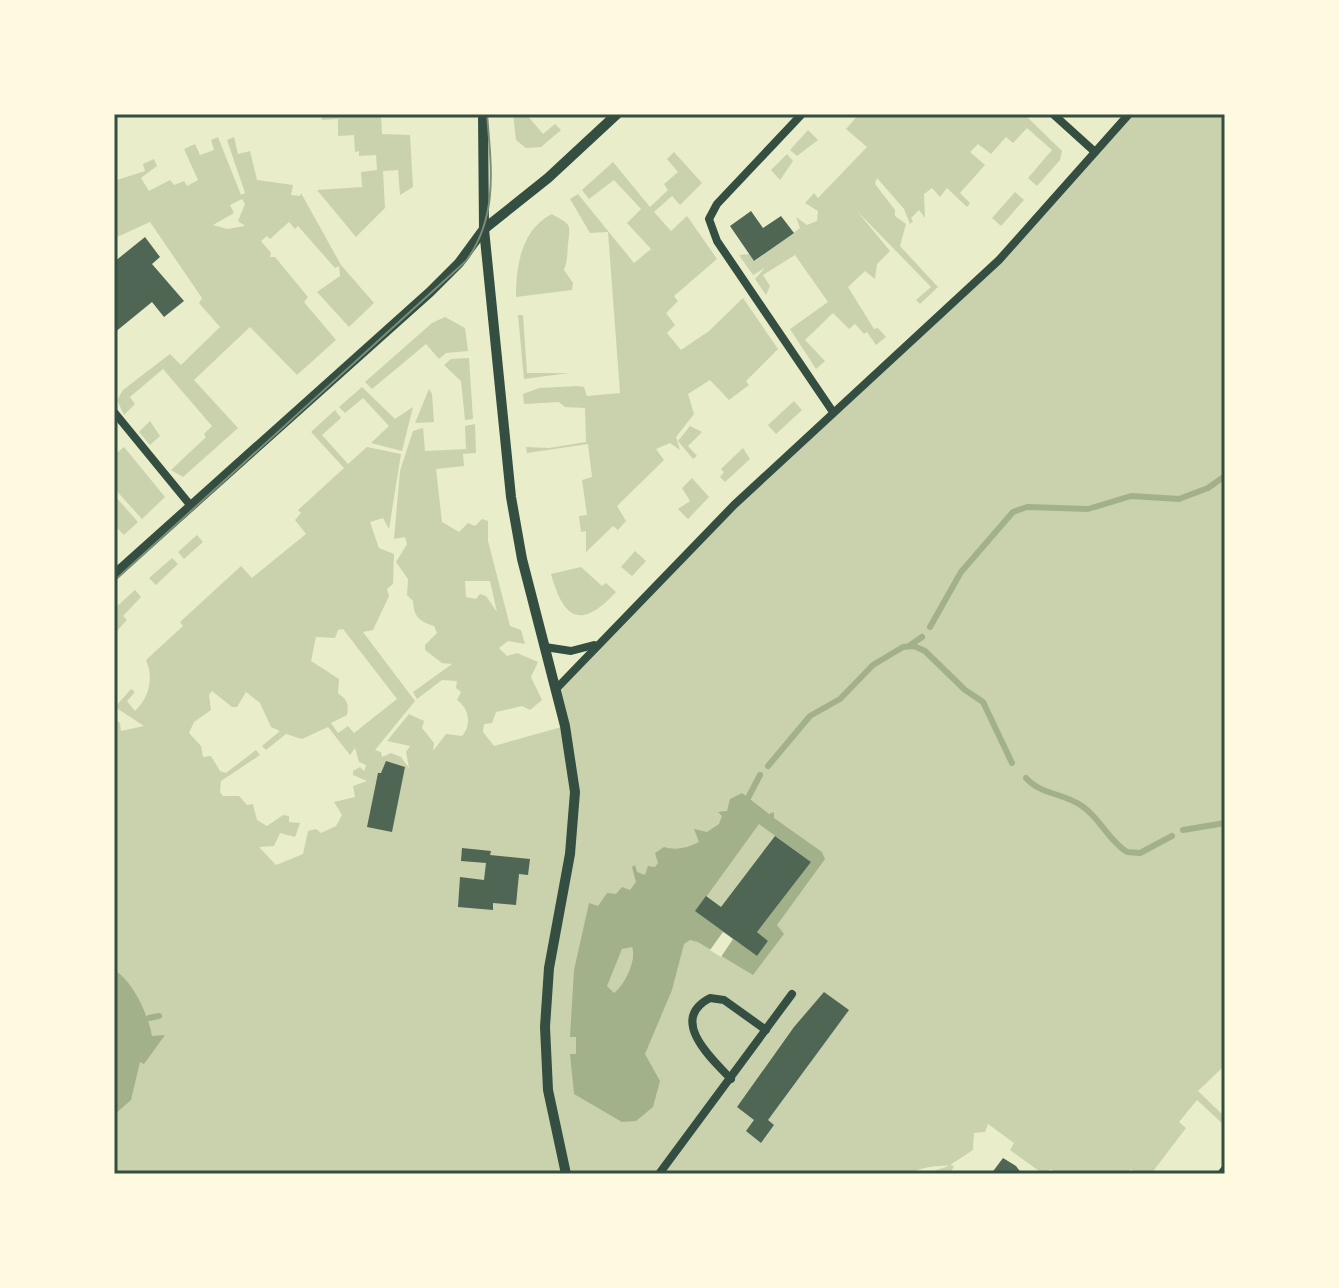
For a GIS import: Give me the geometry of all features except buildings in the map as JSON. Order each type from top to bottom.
[{"type":"street","points":[[483,114],[484,229],[511,497],[522,559],[569,750],[575,807],[566,879],[548,977],[545,1052],[548,1090],[566,1174]]},
{"type":"street","points":[[114,575],[438,285],[484,229],[548,178],[617,114]]},
{"type":"street","points":[[802,114],[717,204],[709,219],[717,241],[833,412]]},
{"type":"street","points":[[1053,114],[1095,152]]},
{"type":"street","points":[[556,689],[689,549],[999,260],[1129,114]]},
{"type":"street","points":[[114,412],[191,506]]},
{"type":"street","points":[[545,647],[571,651],[598,643]]},
{"type":"street","points":[[659,1174],[792,994]]},
{"type":"street","points":[[731,1079],[697,1043],[693,1020],[698,1007],[710,998],[724,1000],[766,1030]]},
{"type":"street","points":[[1221,1174],[1225,1169]]},
{"type":"shaded area","points":[[321,114],[381,114],[382,134],[410,135],[413,187],[400,195],[398,170],[383,171],[385,208],[356,237],[317,190],[362,187],[361,172],[377,170],[376,155],[359,156],[359,151],[355,152],[354,135],[338,136],[338,119],[322,120]]},
{"type":"shaded area","points":[[513,114],[526,114],[543,134],[555,124],[561,130],[541,147],[526,148],[516,140]]},
{"type":"shaded area","points":[[859,114],[1024,114],[1062,151],[1060,160],[1037,186],[1028,178],[1052,150],[1027,128],[1013,143],[1006,137],[991,154],[978,144],[970,152],[985,165],[960,193],[970,203],[967,207],[947,188],[940,197],[932,188],[924,194],[925,218],[919,210],[911,218],[913,221],[910,224],[904,209],[877,178],[875,184],[895,210],[895,216],[906,224],[900,246],[938,287],[920,304],[916,300],[931,287],[857,211],[890,251],[877,264],[875,279],[865,271],[848,287],[874,329],[878,328],[886,337],[876,345],[867,332],[864,334],[855,324],[849,329],[833,313],[805,340],[825,361],[816,369],[790,329],[828,302],[795,255],[763,275],[770,286],[766,295],[755,279],[765,268],[753,275],[739,255],[750,254],[755,261],[800,228],[796,217],[807,225],[817,221],[818,211],[805,203],[814,193],[818,198],[867,147],[846,129]]},
{"type":"shaded area","points":[[1129,114],[1225,114],[1225,1065],[1198,1091],[1225,1117],[1225,1126],[1197,1100],[1179,1122],[1186,1128],[1151,1174],[1136,1174],[1131,1169],[1127,1174],[1057,1174],[1051,1169],[1043,1174],[1010,1150],[1014,1143],[988,1124],[985,1132],[974,1133],[973,1150],[950,1165],[954,1166],[950,1174],[919,1174],[918,1171],[930,1172],[949,1166],[944,1166],[923,1169],[909,1174],[114,1174],[114,718],[120,723],[121,731],[144,726],[115,707],[131,689],[135,692],[127,701],[135,711],[140,706],[150,681],[146,660],[183,626],[180,622],[241,566],[252,578],[306,534],[295,520],[301,513],[298,510],[344,468],[311,432],[335,410],[341,418],[322,435],[348,464],[367,447],[401,454],[389,529],[383,518],[370,522],[379,548],[394,554],[393,584],[387,589],[389,596],[373,630],[363,632],[415,701],[375,750],[381,752],[382,757],[391,753],[401,757],[409,768],[406,752],[410,746],[387,741],[409,714],[424,721],[422,728],[434,743],[433,751],[446,734],[462,736],[468,722],[464,707],[457,700],[461,692],[456,688],[457,681],[442,680],[417,699],[413,692],[452,664],[442,663],[425,650],[425,645],[437,633],[434,626],[416,615],[413,601],[407,595],[408,579],[396,562],[407,544],[405,537],[394,539],[400,471],[413,431],[423,428],[425,451],[466,449],[465,426],[475,424],[476,453],[463,454],[464,466],[436,469],[442,522],[459,532],[468,523],[475,526],[482,519],[488,521],[488,541],[510,626],[521,630],[525,644],[508,641],[499,648],[507,656],[517,653],[538,662],[531,677],[542,700],[530,710],[522,706],[496,712],[492,723],[484,724],[483,732],[494,746],[565,726],[556,689],[642,597],[982,276]],"holes":[[[465,581],[490,581],[497,612],[486,596],[480,594],[476,599],[466,597]],[[343,629],[397,699],[354,733],[348,726],[338,733],[331,723],[347,715],[347,702],[338,693],[339,679],[311,661],[316,637],[335,638],[338,630]],[[212,691],[232,707],[237,707],[246,692],[260,703],[271,727],[280,731],[262,746],[266,750],[286,734],[302,739],[328,727],[350,755],[355,748],[359,762],[366,765],[364,771],[360,767],[353,771],[353,775],[367,781],[353,786],[355,797],[334,802],[342,815],[336,826],[321,833],[316,829],[308,831],[303,854],[276,865],[259,847],[274,846],[280,833],[295,837],[300,823],[289,822],[289,816],[283,815],[267,826],[257,820],[253,804],[247,805],[239,796],[223,796],[220,792],[221,781],[260,755],[256,750],[226,773],[220,771],[211,756],[203,757],[201,746],[189,733],[194,722],[211,710],[209,695]]]},
{"type":"shaded area","points":[[808,130],[818,140],[797,156],[790,150]]},
{"type":"shaded area","points":[[218,137],[241,195],[245,193],[227,140],[234,137],[238,154],[250,151],[257,180],[293,185],[291,195],[300,196],[301,193],[341,265],[374,303],[349,327],[317,292],[340,276],[339,266],[335,268],[298,226],[295,229],[289,222],[270,239],[267,236],[261,241],[271,253],[270,257],[275,257],[308,297],[304,302],[336,340],[297,375],[250,327],[194,380],[238,428],[183,477],[171,470],[206,437],[204,434],[212,426],[163,369],[130,397],[135,404],[124,415],[117,400],[123,390],[170,354],[181,365],[220,327],[199,303],[202,298],[150,222],[117,237],[114,245],[114,181],[145,171],[143,164],[154,159],[157,166],[141,178],[149,191],[170,180],[174,185],[184,181],[187,186],[198,180],[184,149],[195,144],[200,155],[214,150],[211,140]],"holes":[[[242,199],[245,204],[238,221],[245,226],[227,229],[213,225],[234,213],[230,205]]]},
{"type":"shaded area","points":[[674,152],[702,183],[680,205],[672,196],[654,212],[671,231],[687,216],[717,259],[674,296],[678,301],[666,313],[675,325],[667,333],[681,350],[709,331],[743,298],[778,349],[746,381],[749,385],[729,400],[710,380],[688,394],[694,414],[676,437],[680,450],[670,443],[656,449],[664,460],[617,506],[626,521],[618,530],[613,526],[586,552],[586,531],[581,532],[579,516],[587,515],[582,480],[592,477],[588,444],[527,453],[526,447],[549,448],[586,442],[585,408],[565,407],[559,402],[524,404],[523,394],[539,388],[578,386],[584,387],[587,396],[620,393],[608,232],[590,233],[570,199],[578,194],[634,263],[651,249],[627,223],[641,209],[614,180],[589,199],[582,190],[613,162],[650,207],[668,190],[664,184],[678,172],[667,159]]},
{"type":"shaded area","points":[[787,154],[793,161],[780,180],[771,170]]},
{"type":"shaded area","points":[[1015,192],[1024,200],[1001,226],[992,218]]},
{"type":"shaded area","points":[[552,214],[569,228],[564,270],[573,283],[572,290],[516,297],[522,250],[533,229]]},
{"type":"shaded area","points":[[518,315],[523,315],[527,373],[569,373],[524,379]]},
{"type":"shaded area","points":[[445,317],[465,328],[468,351],[446,353],[439,359],[426,344],[372,389],[365,382],[432,323]]},
{"type":"shaded area","points":[[469,358],[473,419],[465,420],[461,381],[444,365],[451,359]]},
{"type":"shaded area","points":[[362,387],[395,419],[413,407],[402,451],[371,443],[389,426],[363,398],[345,413],[339,407]]},
{"type":"shaded area","points":[[429,389],[434,422],[415,423]]},
{"type":"shaded area","points":[[794,401],[802,410],[776,434],[768,425]]},
{"type":"shaded area","points":[[150,421],[160,436],[150,445],[139,432]]},
{"type":"shaded area","points":[[690,426],[702,432],[688,446],[697,456],[693,459],[678,441]]},
{"type":"shaded area","points":[[124,447],[165,497],[142,519],[114,488],[114,455]]},
{"type":"shaded area","points":[[743,448],[750,459],[725,482],[720,477],[724,472],[721,469]]},
{"type":"shaded area","points":[[692,478],[709,497],[688,519],[678,509],[690,501],[682,488]]},
{"type":"shaded area","points":[[114,495],[138,522],[124,535],[114,525]]},
{"type":"shaded area","points":[[197,535],[203,542],[184,559],[178,552]]},
{"type":"shaded area","points":[[635,551],[646,561],[632,576],[621,567]]},
{"type":"shaded area","points":[[172,558],[178,564],[156,585],[149,578]]},
{"type":"shaded area","points":[[581,567],[602,586],[606,583],[616,592],[604,604],[584,615],[568,610],[551,574]]},
{"type":"shaded area","points":[[135,590],[141,597],[123,616],[127,620],[114,634],[114,609]]},
{"type":"shaded area","points":[[742,793],[769,814],[774,812],[774,818],[822,852],[825,859],[777,925],[784,934],[753,975],[698,942],[690,940],[684,944],[672,990],[645,1054],[660,1081],[653,1107],[636,1121],[622,1122],[574,1094],[570,1054],[576,1054],[576,1037],[570,1037],[574,970],[589,903],[598,906],[607,893],[616,894],[622,887],[630,890],[636,882],[632,867],[635,865],[637,872],[645,875],[648,866],[655,867],[658,863],[655,853],[664,847],[683,848],[699,842],[694,829],[707,832],[719,824],[722,816],[718,812],[727,811],[730,799]],"holes":[[[759,824],[811,862],[757,932],[768,941],[757,956],[696,911]],[[632,947],[629,972],[614,993],[607,986],[622,949]]]},
{"type":"shaded area","points":[[114,970],[139,999],[152,1036],[165,1035],[144,1064],[140,1062],[131,1100],[114,1115]]},
{"type":"pier","points":[[723,932],[733,939],[721,957],[710,950]]},
{"type":"waterway","points":[[930,627],[961,572],[1013,512],[1027,507],[1088,509],[1131,496],[1179,499],[1208,488],[1225,476]]},
{"type":"waterway","points":[[909,646],[922,637]]},
{"type":"waterway","points":[[768,766],[810,716],[840,699],[873,665],[903,647],[914,646],[925,651],[965,690],[983,702],[1012,763]]},
{"type":"waterway","points":[[748,798],[760,775]]},
{"type":"waterway","points":[[1026,778],[1039,788],[1082,806],[1127,852],[1140,853],[1172,836]]},
{"type":"waterway","points":[[1183,830],[1225,823]]},
{"type":"waterway","points":[[149,1018],[159,1016]]},
{"type":"tram line","points":[[114,581],[466,261],[477,244],[488,208],[491,171],[487,114]]}]
